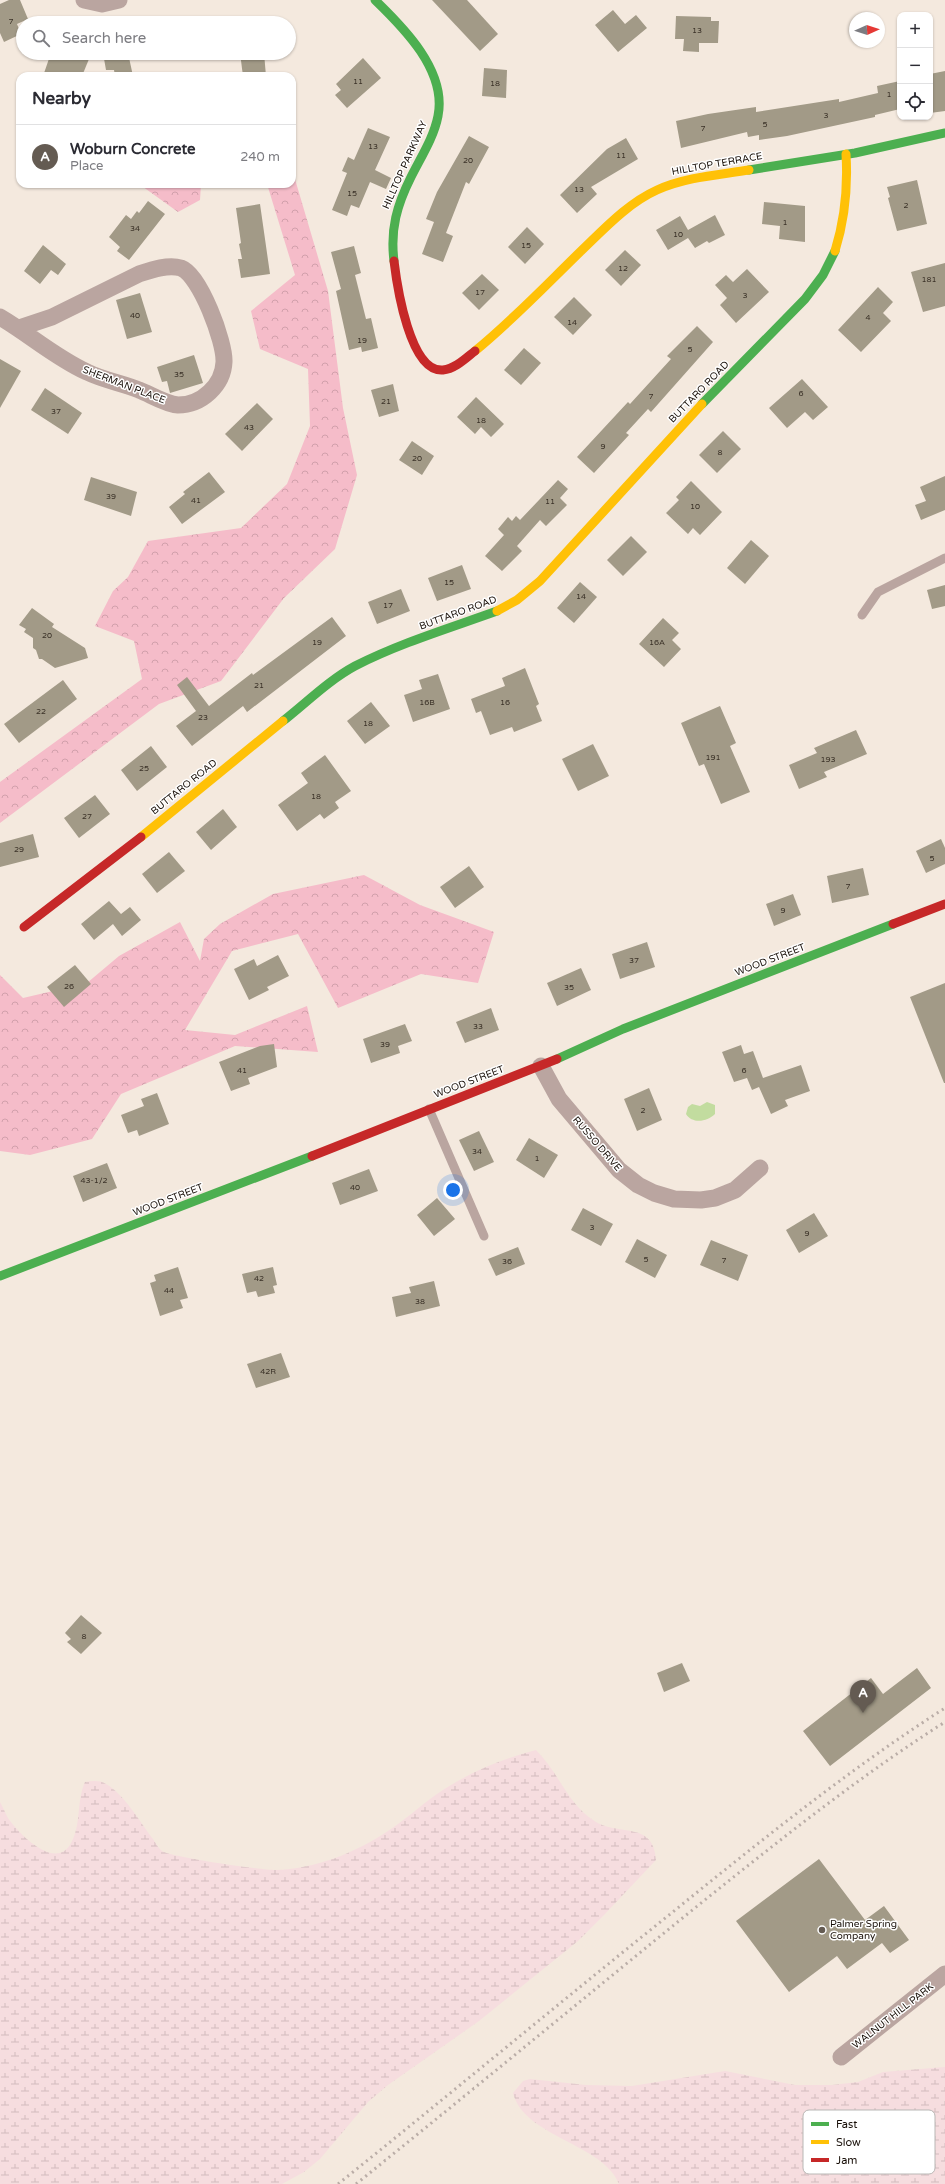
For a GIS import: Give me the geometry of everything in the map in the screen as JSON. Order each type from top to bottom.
[{"type":"street","points":[[84,0],[102,4],[119,0]]},
{"type":"street","name":"HILLTOP PARKWAY","points":[[375,0],[396,23],[423,58],[432,72],[439,95],[439,107],[435,127],[400,200],[394,216],[392,232],[397,275],[416,348],[424,363],[439,370]]},
{"type":"street","name":"HILLTOP TERRACE","points":[[439,370],[453,367],[493,335],[630,207],[650,192],[667,184],[692,178],[846,154],[945,133]]},
{"type":"street","name":"BUTTARO ROAD","points":[[24,927],[150,830],[316,694],[354,667],[394,648],[502,609],[517,600],[540,581],[679,428],[805,300],[831,260],[839,236],[846,196],[846,154]]},
{"type":"street","name":"SHERMAN PLACE","points":[[0,317],[86,372],[136,389],[171,404],[188,403],[207,395],[218,382],[224,362],[220,338],[201,292],[188,272],[176,267],[151,270],[139,274],[52,317],[19,328]]},
{"type":"street","name":"WOOD STREET","points":[[0,1276],[279,1170],[429,1109],[541,1066],[623,1029],[945,904]]},
{"type":"street","name":"RUSSO DRIVE","points":[[541,1066],[559,1099],[619,1170],[638,1185],[654,1193],[674,1199],[701,1200],[715,1198],[735,1190],[760,1168]]},
{"type":"street","name":"WALNUT HILL PARK","points":[[841,2057],[945,1974]]},
{"type":"lane","points":[[862,615],[878,592],[945,558]]},
{"type":"lane","points":[[429,1109],[484,1236]]},
{"type":"green space","points":[[296,183],[328,291],[343,408],[357,475],[335,549],[284,598],[221,681],[159,704],[0,823],[0,782],[142,679],[134,641],[95,626],[113,591],[128,577],[148,541],[241,528],[287,484],[310,426],[308,369],[260,349],[251,311],[295,275],[268,188],[296,188]]},
{"type":"green space","points":[[145,188],[201,188],[200,200],[178,212]]},
{"type":"green space","points":[[364,875],[420,905],[494,932],[478,983],[421,974],[338,1008],[298,934],[232,951],[185,1030],[235,1035],[307,1006],[318,1052],[235,1046],[121,1094],[92,1139],[30,1155],[0,1151],[0,975],[23,998],[87,983],[119,956],[180,922],[200,961],[204,939],[220,924],[273,894]]},
{"type":"green space","points":[[536,1750],[571,1798],[586,1815],[605,1826],[642,1835],[649,1840],[654,1848],[656,1860],[578,1941],[479,2021],[388,2085],[368,2102],[320,2159],[304,2172],[282,2184],[0,2184],[0,1802],[8,1818],[28,1840],[46,1851],[55,1853],[63,1852],[74,1838],[78,1822],[82,1789],[85,1782],[101,1782],[119,1794],[162,1851],[169,1854],[198,1860],[235,1866],[275,1870],[290,1869],[320,1863],[348,1853],[394,1827],[437,1794],[460,1780],[497,1763]]},
{"type":"green space","points":[[945,2067],[945,2184],[619,2184],[611,2170],[598,2159],[547,2131],[532,2120],[520,2108],[513,2093],[523,2081],[530,2079],[586,2085],[632,2086],[725,2071],[795,2085],[832,2085],[858,2082],[883,2072]]},
{"type":"shaded area","points":[[707,1102],[715,1105],[715,1114],[712,1117],[696,1121],[686,1114],[688,1107],[692,1104],[700,1106]]},
{"type":"building","points":[[9,0],[20,0],[27,16],[16,16],[16,36],[4,42],[0,33],[0,4]]},
{"type":"building","points":[[432,0],[467,0],[498,34],[480,51]]},
{"type":"building","points":[[613,10],[625,24],[636,15],[647,28],[618,52],[595,25]]},
{"type":"building","points":[[676,16],[711,17],[711,21],[719,21],[718,43],[699,43],[699,52],[683,51],[684,39],[675,39]]},
{"type":"building","points":[[363,58],[381,78],[347,108],[335,95],[341,90],[336,84]]},
{"type":"building","points":[[49,60],[89,60],[84,72],[44,72]]},
{"type":"building","points":[[104,60],[130,60],[132,72],[114,72],[114,70],[106,70]]},
{"type":"building","points":[[241,60],[265,60],[266,72],[242,72]]},
{"type":"building","points":[[484,68],[507,70],[506,98],[482,96]]},
{"type":"building","points":[[945,71],[945,111],[933,113],[933,73]]},
{"type":"building","points":[[897,82],[897,110],[875,115],[875,117],[787,136],[759,140],[759,135],[748,137],[747,132],[681,148],[676,121],[708,114],[756,107],[756,112],[839,99],[839,102],[878,93],[877,86]]},
{"type":"building","points":[[368,128],[390,137],[375,170],[391,178],[386,189],[370,182],[359,208],[351,205],[347,216],[332,210],[347,173],[342,171],[348,157],[354,160]]},
{"type":"building","points":[[469,136],[489,147],[469,184],[466,182],[446,233],[453,236],[443,262],[422,254],[434,222],[426,219],[437,192]]},
{"type":"building","points":[[626,138],[638,159],[591,187],[597,194],[577,213],[560,195],[607,149]]},
{"type":"building","points":[[917,180],[927,224],[897,231],[888,198],[890,197],[887,187]]},
{"type":"building","points":[[148,201],[165,214],[129,260],[117,251],[120,247],[109,237],[126,215],[131,219],[137,211],[139,213]]},
{"type":"building","points":[[764,202],[805,206],[805,242],[779,239],[780,226],[762,224]]},
{"type":"building","points":[[260,204],[270,274],[241,278],[238,259],[242,259],[239,244],[241,243],[236,208]]},
{"type":"building","points":[[715,215],[725,235],[709,243],[707,241],[695,248],[688,238],[668,250],[656,230],[680,216],[688,230]]},
{"type":"building","points":[[527,227],[544,244],[525,264],[508,247]]},
{"type":"building","points":[[43,245],[66,264],[58,275],[51,270],[40,284],[24,271]]},
{"type":"building","points":[[354,246],[361,273],[355,275],[366,319],[371,318],[378,348],[362,352],[361,347],[349,350],[336,291],[341,289],[331,252]]},
{"type":"building","points":[[625,250],[641,265],[621,286],[605,270]]},
{"type":"building","points":[[945,263],[945,306],[923,312],[911,272]]},
{"type":"building","points":[[747,269],[769,292],[736,323],[720,305],[727,298],[715,285],[726,275],[733,282]]},
{"type":"building","points":[[482,274],[499,290],[479,310],[462,293]]},
{"type":"building","points":[[878,287],[893,302],[883,313],[891,321],[861,352],[838,330]]},
{"type":"building","points":[[140,293],[152,332],[127,339],[116,300]]},
{"type":"building","points":[[574,297],[592,315],[573,335],[554,317]]},
{"type":"building","points":[[697,326],[713,342],[651,412],[648,409],[626,433],[629,435],[594,473],[577,457],[628,402],[630,404],[671,359],[667,356]]},
{"type":"building","points":[[524,348],[541,363],[521,385],[504,370]]},
{"type":"building","points":[[194,355],[203,383],[170,393],[167,381],[162,382],[157,367]]},
{"type":"building","points":[[0,359],[21,371],[0,408]]},
{"type":"building","points":[[802,379],[828,407],[813,420],[805,412],[787,428],[769,408]]},
{"type":"building","points":[[393,384],[399,411],[379,417],[371,390]]},
{"type":"building","points":[[45,388],[82,413],[68,434],[31,410]]},
{"type":"building","points":[[476,397],[504,424],[491,437],[481,427],[475,434],[457,417]]},
{"type":"building","points":[[257,403],[273,419],[242,451],[225,434]]},
{"type":"building","points":[[723,431],[741,449],[717,473],[699,455]]},
{"type":"building","points":[[412,441],[434,456],[422,475],[399,460]]},
{"type":"building","points":[[209,472],[225,492],[182,524],[169,507],[185,494],[183,492]]},
{"type":"building","points":[[945,476],[945,510],[921,520],[915,505],[926,501],[920,487]]},
{"type":"building","points":[[91,477],[137,492],[131,516],[84,500]]},
{"type":"building","points":[[558,480],[568,489],[560,498],[567,505],[546,526],[540,520],[517,546],[522,551],[502,571],[485,556],[504,535],[498,529],[508,517],[512,521],[516,516],[520,520]]},
{"type":"building","points":[[691,481],[722,512],[700,535],[693,528],[688,534],[666,513],[679,500],[676,497]]},
{"type":"building","points":[[631,536],[647,552],[623,576],[607,560]]},
{"type":"building","points":[[751,540],[769,556],[745,584],[727,568]]},
{"type":"building","points":[[462,565],[471,589],[437,601],[428,578]]},
{"type":"building","points":[[580,582],[597,597],[574,623],[557,608]]},
{"type":"building","points":[[945,585],[945,606],[932,609],[927,590]]},
{"type":"building","points":[[401,589],[410,611],[377,624],[368,602]]},
{"type":"building","points":[[32,608],[54,624],[52,627],[85,648],[88,658],[55,668],[42,659],[39,659],[36,650],[33,648],[33,638],[24,632],[26,629],[19,625]]},
{"type":"building","points":[[332,617],[346,636],[247,712],[243,706],[192,746],[176,726],[196,711],[177,685],[187,677],[209,706],[252,673],[253,675]]},
{"type":"building","points":[[663,618],[679,633],[672,640],[681,649],[664,667],[639,644]]},
{"type":"building","points":[[525,668],[539,704],[536,706],[542,721],[514,732],[512,727],[490,735],[481,711],[476,713],[471,699],[505,686],[502,678]]},
{"type":"building","points":[[438,674],[450,709],[413,722],[404,695],[422,689],[419,680]]},
{"type":"building","points":[[63,680],[77,699],[19,743],[4,724]]},
{"type":"building","points":[[371,702],[390,726],[365,744],[347,721]]},
{"type":"building","points":[[720,706],[736,743],[730,746],[750,792],[721,804],[704,764],[699,766],[681,723]]},
{"type":"building","points":[[856,730],[867,754],[824,772],[827,777],[799,789],[789,765],[817,753],[814,748]]},
{"type":"building","points":[[593,744],[609,776],[578,791],[562,759]]},
{"type":"building","points":[[151,746],[167,767],[137,791],[121,770]]},
{"type":"building","points":[[325,755],[351,791],[335,802],[339,808],[324,819],[320,814],[297,831],[278,805],[308,783],[301,773]]},
{"type":"building","points":[[95,795],[110,814],[79,838],[64,818]]},
{"type":"building","points":[[223,809],[237,827],[211,850],[196,832]]},
{"type":"building","points":[[33,834],[39,857],[0,867],[0,843]]},
{"type":"building","points":[[941,839],[945,848],[945,864],[926,873],[916,851]]},
{"type":"building","points":[[169,852],[185,871],[157,893],[142,874]]},
{"type":"building","points":[[469,866],[484,887],[455,908],[440,887]]},
{"type":"building","points":[[863,868],[869,895],[832,903],[827,876]]},
{"type":"building","points":[[793,894],[801,915],[774,926],[766,904]]},
{"type":"building","points":[[109,901],[121,914],[130,907],[141,920],[122,936],[113,924],[94,940],[81,924]]},
{"type":"building","points":[[647,942],[655,967],[620,979],[612,954]]},
{"type":"building","points":[[278,955],[289,976],[267,987],[269,990],[249,1000],[234,969],[254,959],[257,966]]},
{"type":"building","points":[[75,965],[91,984],[64,1007],[47,987]]},
{"type":"building","points":[[581,968],[591,990],[557,1006],[547,983]]},
{"type":"building","points":[[945,983],[945,1083],[944,1083],[910,997]]},
{"type":"building","points":[[491,1008],[499,1030],[465,1043],[456,1022]]},
{"type":"building","points":[[405,1024],[412,1041],[398,1046],[400,1053],[371,1063],[363,1039]]},
{"type":"building","points":[[274,1044],[277,1067],[248,1078],[250,1084],[231,1091],[219,1062],[260,1046]]},
{"type":"building","points":[[741,1045],[744,1054],[753,1051],[763,1078],[801,1065],[810,1091],[785,1100],[788,1106],[771,1114],[759,1087],[752,1090],[747,1078],[734,1082],[722,1052]]},
{"type":"building","points":[[649,1088],[662,1120],[637,1131],[624,1099]]},
{"type":"building","points":[[157,1093],[169,1124],[139,1136],[137,1130],[128,1133],[121,1115],[144,1106],[141,1099]]},
{"type":"building","points":[[479,1131],[494,1162],[474,1171],[459,1140]]},
{"type":"building","points":[[529,1138],[558,1155],[544,1178],[516,1160]]},
{"type":"building","points":[[107,1163],[117,1188],[83,1202],[73,1176]]},
{"type":"building","points":[[369,1169],[378,1191],[340,1205],[332,1183]]},
{"type":"building","points":[[437,1198],[455,1219],[434,1236],[417,1215]]},
{"type":"building","points":[[583,1208],[613,1224],[601,1246],[571,1230]]},
{"type":"building","points":[[814,1213],[828,1236],[799,1253],[786,1230]]},
{"type":"building","points":[[637,1239],[667,1255],[655,1278],[625,1262]]},
{"type":"building","points":[[711,1240],[748,1255],[738,1281],[700,1265]]},
{"type":"building","points":[[518,1247],[525,1264],[496,1276],[488,1259]]},
{"type":"building","points":[[178,1267],[188,1298],[180,1300],[183,1308],[160,1316],[150,1283],[156,1281],[154,1275]]},
{"type":"building","points":[[273,1267],[277,1285],[273,1286],[275,1293],[258,1297],[256,1291],[247,1293],[242,1274]]},
{"type":"building","points":[[434,1281],[440,1306],[396,1317],[392,1297],[411,1293],[409,1287]]},
{"type":"building","points":[[281,1353],[290,1377],[256,1388],[247,1364]]},
{"type":"building","points":[[81,1615],[102,1633],[81,1654],[67,1642],[71,1639],[65,1633]]},
{"type":"building","points":[[682,1663],[690,1681],[664,1692],[657,1673]]},
{"type":"building","points":[[917,1668],[931,1688],[830,1766],[803,1731],[871,1678],[883,1694]]},
{"type":"building","name":"Palmer Spring Company","points":[[819,1859],[865,1920],[884,1906],[909,1940],[890,1953],[882,1943],[847,1969],[837,1956],[789,1992],[736,1921]]},
{"type":"railway","points":[[338,2184],[627,1948],[770,1834],[873,1756],[945,1708]]},
{"type":"railway","points":[[356,2184],[680,1920],[777,1843],[876,1768],[945,1722]]},
{"type":"traffic: fast","points":[[375,0],[410,37],[421,52],[430,67],[436,83],[439,99],[438,116],[434,132],[406,187],[398,207],[393,238],[394,261]]},
{"type":"traffic: fast","points":[[749,170],[855,153],[945,133]]},
{"type":"traffic: fast","points":[[702,404],[805,299],[823,275],[835,251]]},
{"type":"traffic: fast","points":[[283,721],[327,685],[355,666],[407,643],[497,611]]},
{"type":"traffic: fast","points":[[557,1059],[623,1029],[893,924]]},
{"type":"traffic: fast","points":[[0,1276],[312,1156]]},
{"type":"traffic: slow","points":[[835,251],[845,203],[847,179],[846,154]]},
{"type":"traffic: slow","points":[[475,351],[516,315],[608,225],[626,209],[646,195],[679,182],[749,170]]},
{"type":"traffic: slow","points":[[497,611],[517,600],[540,581],[702,404]]},
{"type":"traffic: slow","points":[[141,837],[283,721]]},
{"type":"traffic: jam","points":[[394,261],[398,289],[407,326],[422,358],[432,367],[443,370],[452,368],[475,351]]},
{"type":"traffic: jam","points":[[24,927],[141,837]]},
{"type":"traffic: jam","points":[[893,924],[945,904]]},
{"type":"traffic: jam","points":[[312,1156],[557,1059]]},
{"type":"place","name":"Woburn Concrete","points":[[863,1713]]},
{"type":"place","name":"Palmer Spring Company","points":[[822,1930]]}]
